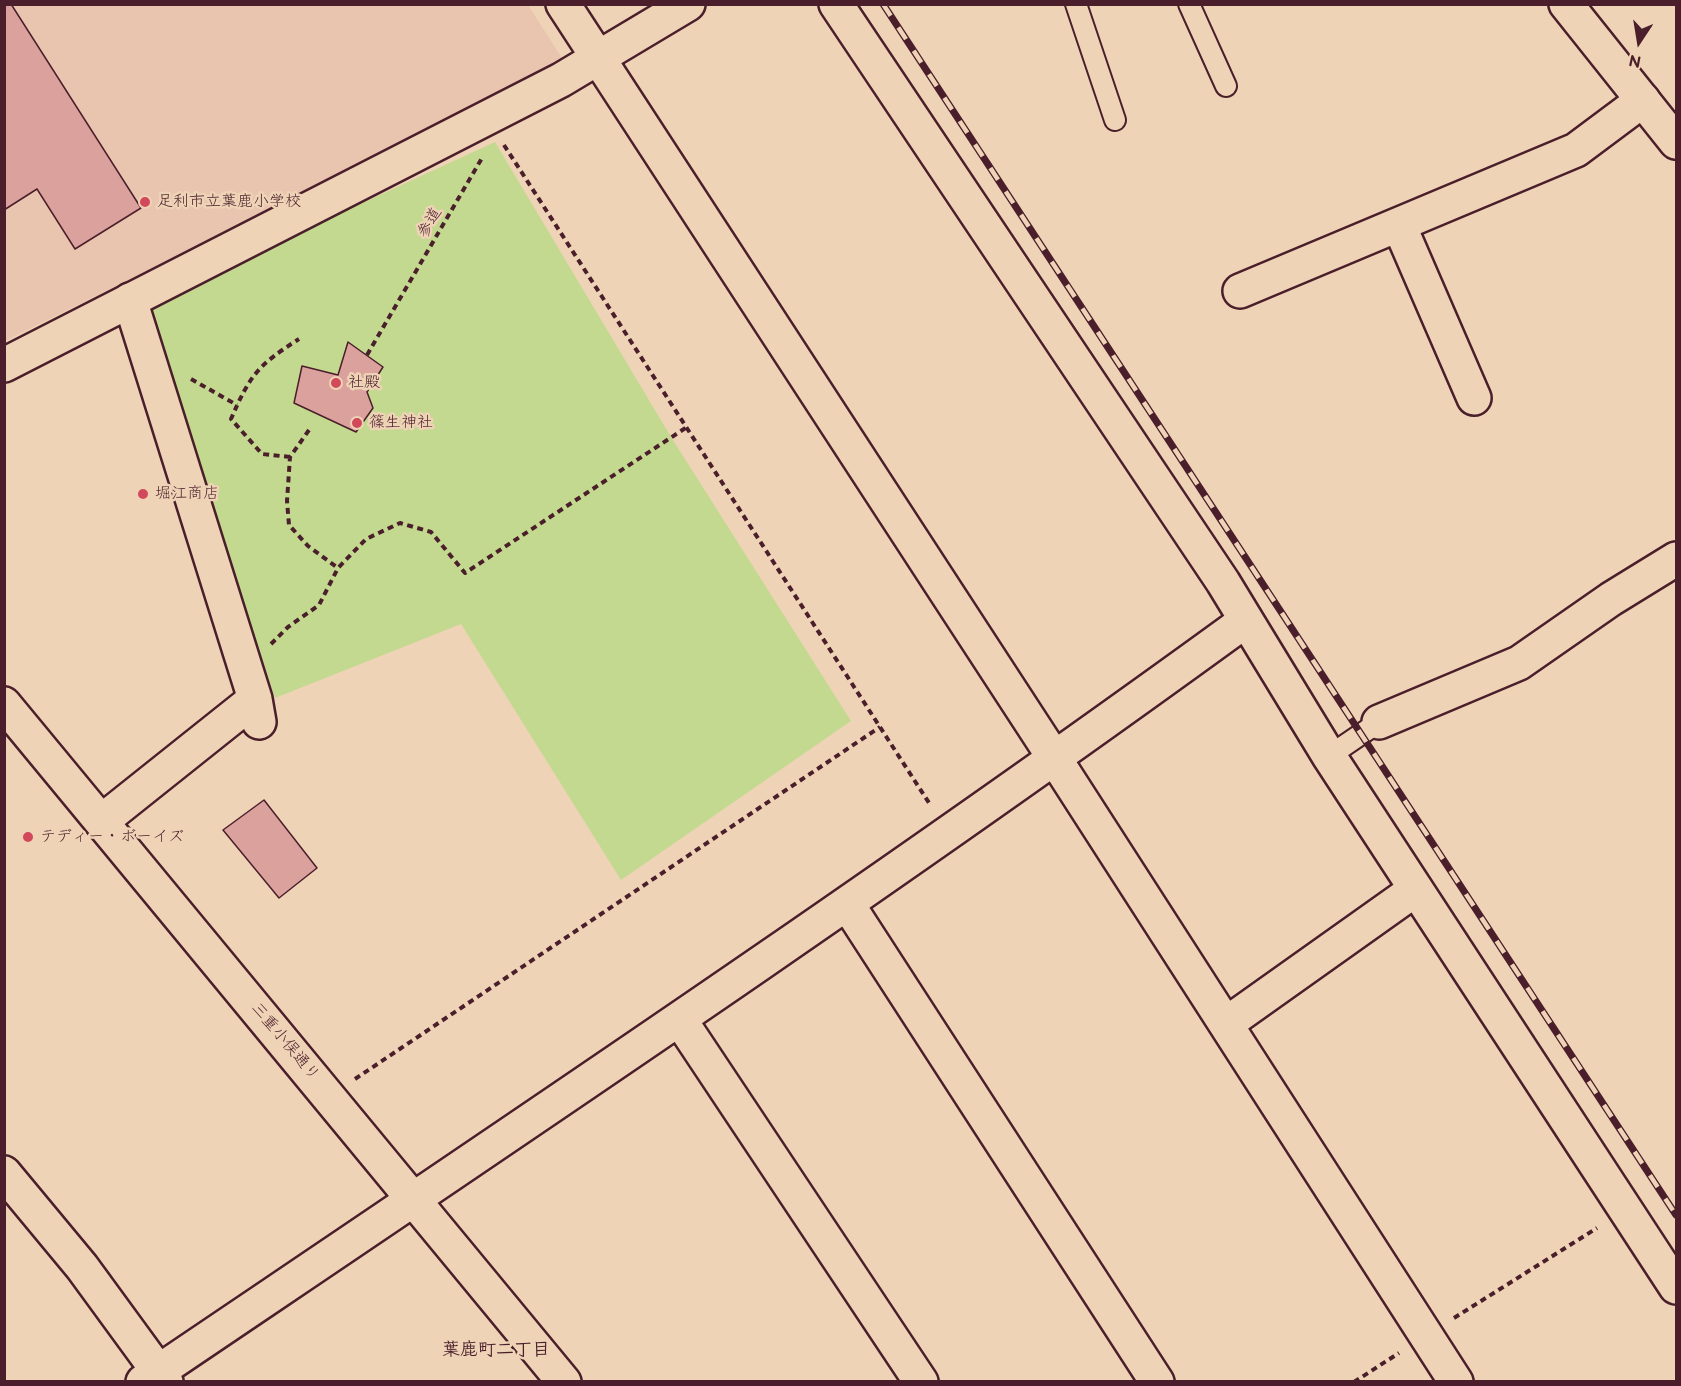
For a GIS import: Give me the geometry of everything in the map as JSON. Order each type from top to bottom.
[{"type":"street","points":[[563,4],[1055,759],[1456,1382]]},
{"type":"street","points":[[4,365],[598,59],[688,4]]},
{"type":"street","points":[[836,4],[1223,582],[1329,756],[1677,1287]]},
{"type":"street","points":[[1566,4],[1677,142]]},
{"type":"street","points":[[1240,291],[1576,150],[1643,100]]},
{"type":"street","points":[[1398,225],[1474,398]]},
{"type":"street","points":[[102,821],[254,697],[130,300]]},
{"type":"street","points":[[1379,722],[1519,663],[1611,599],[1677,559]]},
{"type":"street","points":[[4,1173],[82,1267],[156,1378],[412,1198],[848,905],[1245,621]]},
{"type":"street","name":"三重小俣通り","points":[[4,704],[564,1382]]},
{"type":"street","points":[[1226,1024],[1416,889]]},
{"type":"street","points":[[848,905],[1157,1382]]},
{"type":"street","points":[[680,1020],[921,1382]]},
{"type":"lane","points":[[1076,4],[1114,120]]},
{"type":"lane","points":[[1189,4],[1226,86]]},
{"type":"lane","points":[[1329,756],[1379,722]]},
{"type":"path","points":[[514,103],[497,134],[949,834]]},
{"type":"path","name":"参道","points":[[367,355],[485,154]]},
{"type":"path","points":[[290,457],[262,454],[231,419],[243,391],[263,363],[299,339]]},
{"type":"path","points":[[254,697],[288,627],[319,605],[338,568],[366,539],[400,523],[431,532],[465,573],[687,428]]},
{"type":"path","points":[[309,430],[290,457],[287,501],[289,525],[308,546],[338,568]]},
{"type":"path","points":[[353,1080],[880,727]]},
{"type":"path","points":[[1354,1382],[1626,1210]]},
{"type":"shaded area","name":"足利市立葉鹿小学校","points":[[5,5],[528,5],[565,63],[5,341]]},
{"type":"green space","points":[[495,142],[671,437],[851,721],[621,880],[461,624],[275,698],[143,304]]},
{"type":"building","points":[[4,4],[11,4],[141,208],[75,249],[37,189],[4,210]]},
{"type":"building","name":"社殿","points":[[348,342],[383,367],[367,392],[373,408],[356,432],[294,403],[302,366],[338,375]]},
{"type":"building","points":[[264,800],[317,868],[279,898],[223,830]]},
{"type":"railway","points":[[883,4],[1676,1215]]},
{"type":"place","name":"足利市立葉鹿小学校","points":[[145,202]]},
{"type":"place","name":"社殿","points":[[336,383]]},
{"type":"place","name":"篠生神社","points":[[357,423]]},
{"type":"place","name":"堀江商店","points":[[143,494]]},
{"type":"place","name":"テディー・ボーイズ","points":[[28,837]]},
{"type":"district","name":"葉鹿町二丁目","points":[[496,1350]]}]
